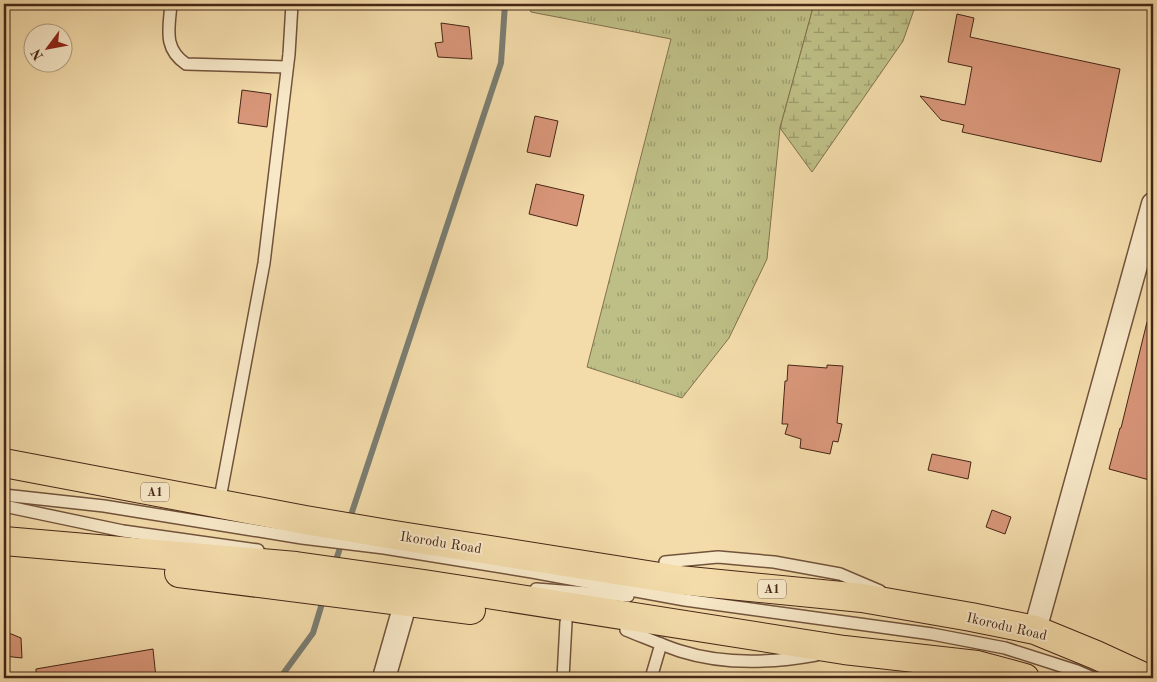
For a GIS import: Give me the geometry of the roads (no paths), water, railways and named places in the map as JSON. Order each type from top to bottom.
[{"type":"highway","name":"Ikorodu Road","points":[[13,464],[221,493],[305,521]]},
{"type":"highway","name":"Ikorodu Road","points":[[13,464],[305,521],[679,580],[862,598]]},
{"type":"highway","name":"Ikorodu Road","points":[[388,533],[665,562],[926,609],[1035,630],[1096,654],[1146,678]]},
{"type":"highway","points":[[4,541],[294,566],[374,587],[844,650],[977,665],[1025,678]]},
{"type":"highway","points":[[4,549],[74,560],[294,566]]},
{"type":"highway","points":[[374,587],[406,601],[678,637],[844,650]]},
{"type":"street","points":[[1035,630],[1153,204]]},
{"type":"street","points":[[384,678],[406,601]]},
{"type":"lane","points":[[171,4],[169,39],[174,54],[186,64],[287,67]]},
{"type":"lane","points":[[221,493],[264,263],[287,67],[292,4]]},
{"type":"lane","points":[[4,495],[104,506],[305,521]]},
{"type":"lane","points":[[4,506],[124,531],[269,551]]},
{"type":"lane","points":[[388,533],[532,572],[684,600],[932,634],[1005,648],[1093,678]]},
{"type":"lane","points":[[665,562],[718,557],[774,562],[840,574],[926,609]]},
{"type":"lane","points":[[294,566],[326,559]]},
{"type":"lane","points":[[520,587],[684,600]]},
{"type":"lane","points":[[563,678],[566,622]]},
{"type":"lane","points":[[626,630],[681,652],[734,662],[787,661],[844,650]]},
{"type":"lane","points":[[651,678],[661,644]]},
{"type":"waterway","points":[[349,521],[501,63],[505,4]]},
{"type":"waterway","points":[[334,566],[342,542]]},
{"type":"waterway","points":[[280,678],[313,633],[324,597]]}]
